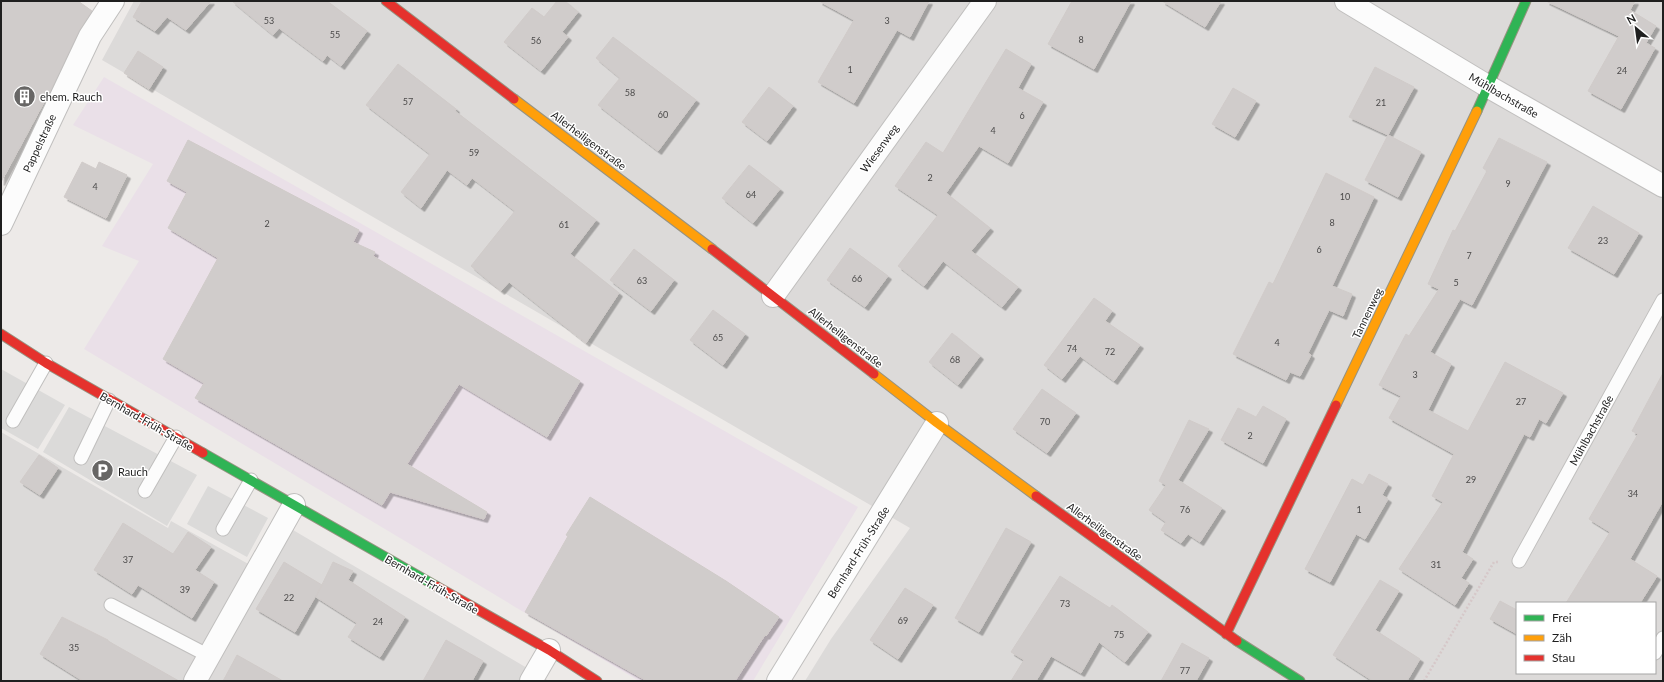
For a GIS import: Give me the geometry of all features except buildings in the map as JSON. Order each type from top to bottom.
[{"type":"street","name":"Pappelstraße","points":[[1,224],[90,36],[113,1]]},
{"type":"street","name":"Allerheiligenstraße","points":[[386,1],[937,423],[1226,634],[1300,681]]},
{"type":"street","name":"Wiesenweg","points":[[773,296],[985,1]]},
{"type":"street","name":"Mühlbachstraße","points":[[1346,1],[1489,87],[1663,186]]},
{"type":"street","name":"Tannenweg","points":[[1226,634],[1489,87],[1526,1]]},
{"type":"street","name":"Bernhard-Früh-Straße","points":[[1,334],[46,363],[109,400],[549,650],[597,681]]},
{"type":"street","name":"Bernhard-Früh-Straße","points":[[778,681],[937,423]]},
{"type":"street","points":[[195,681],[294,505]]},
{"type":"street","points":[[531,681],[549,650]]},
{"type":"lane","name":"Mühlbachstraße","points":[[1519,561],[1663,300]]},
{"type":"lane","points":[[13,420],[46,363]]},
{"type":"lane","points":[[81,458],[109,400]]},
{"type":"lane","points":[[145,491],[176,437]]},
{"type":"lane","points":[[222,529],[251,480]]},
{"type":"lane","points":[[111,605],[209,656]]},
{"type":"lane","points":[[1656,651],[1663,638]]},
{"type":"path","points":[[1424,681],[1494,562],[1519,561]]},
{"type":"shaded area","points":[[134,1],[1663,1],[1663,681],[805,681],[831,639],[910,528],[102,60]]},
{"type":"shaded area","points":[[104,77],[858,507],[753,681],[639,681],[84,349],[139,261],[102,246],[153,164],[73,125]]},
{"type":"shaded area","points":[[1,369],[65,405],[38,449],[1,428]]},
{"type":"shaded area","points":[[69,407],[197,475],[167,526],[43,452]]},
{"type":"shaded area","points":[[1,432],[168,528],[171,521],[268,575],[293,530],[549,681],[1,681]]},
{"type":"shaded area","points":[[208,486],[268,518],[247,557],[187,524]]},
{"type":"traffic: fast","points":[[1477,111],[1526,1]]},
{"type":"traffic: fast","points":[[203,453],[436,586]]},
{"type":"traffic: fast","points":[[1237,641],[1300,681]]},
{"type":"traffic: slow","points":[[514,99],[712,249]]},
{"type":"traffic: slow","points":[[1336,405],[1477,111]]},
{"type":"traffic: slow","points":[[874,374],[937,423],[1036,496]]},
{"type":"traffic: jam","points":[[386,1],[514,99]]},
{"type":"traffic: jam","points":[[712,249],[874,374]]},
{"type":"traffic: jam","points":[[1,334],[46,363],[203,453]]},
{"type":"traffic: jam","points":[[1226,634],[1336,405]]},
{"type":"traffic: jam","points":[[1036,496],[1237,641]]},
{"type":"traffic: jam","points":[[436,586],[549,650],[597,681]]},
{"type":"place","name":"ehem. Rauch","points":[[24,96]]},
{"type":"place","name":"Rauch","points":[[103,471]]}]
